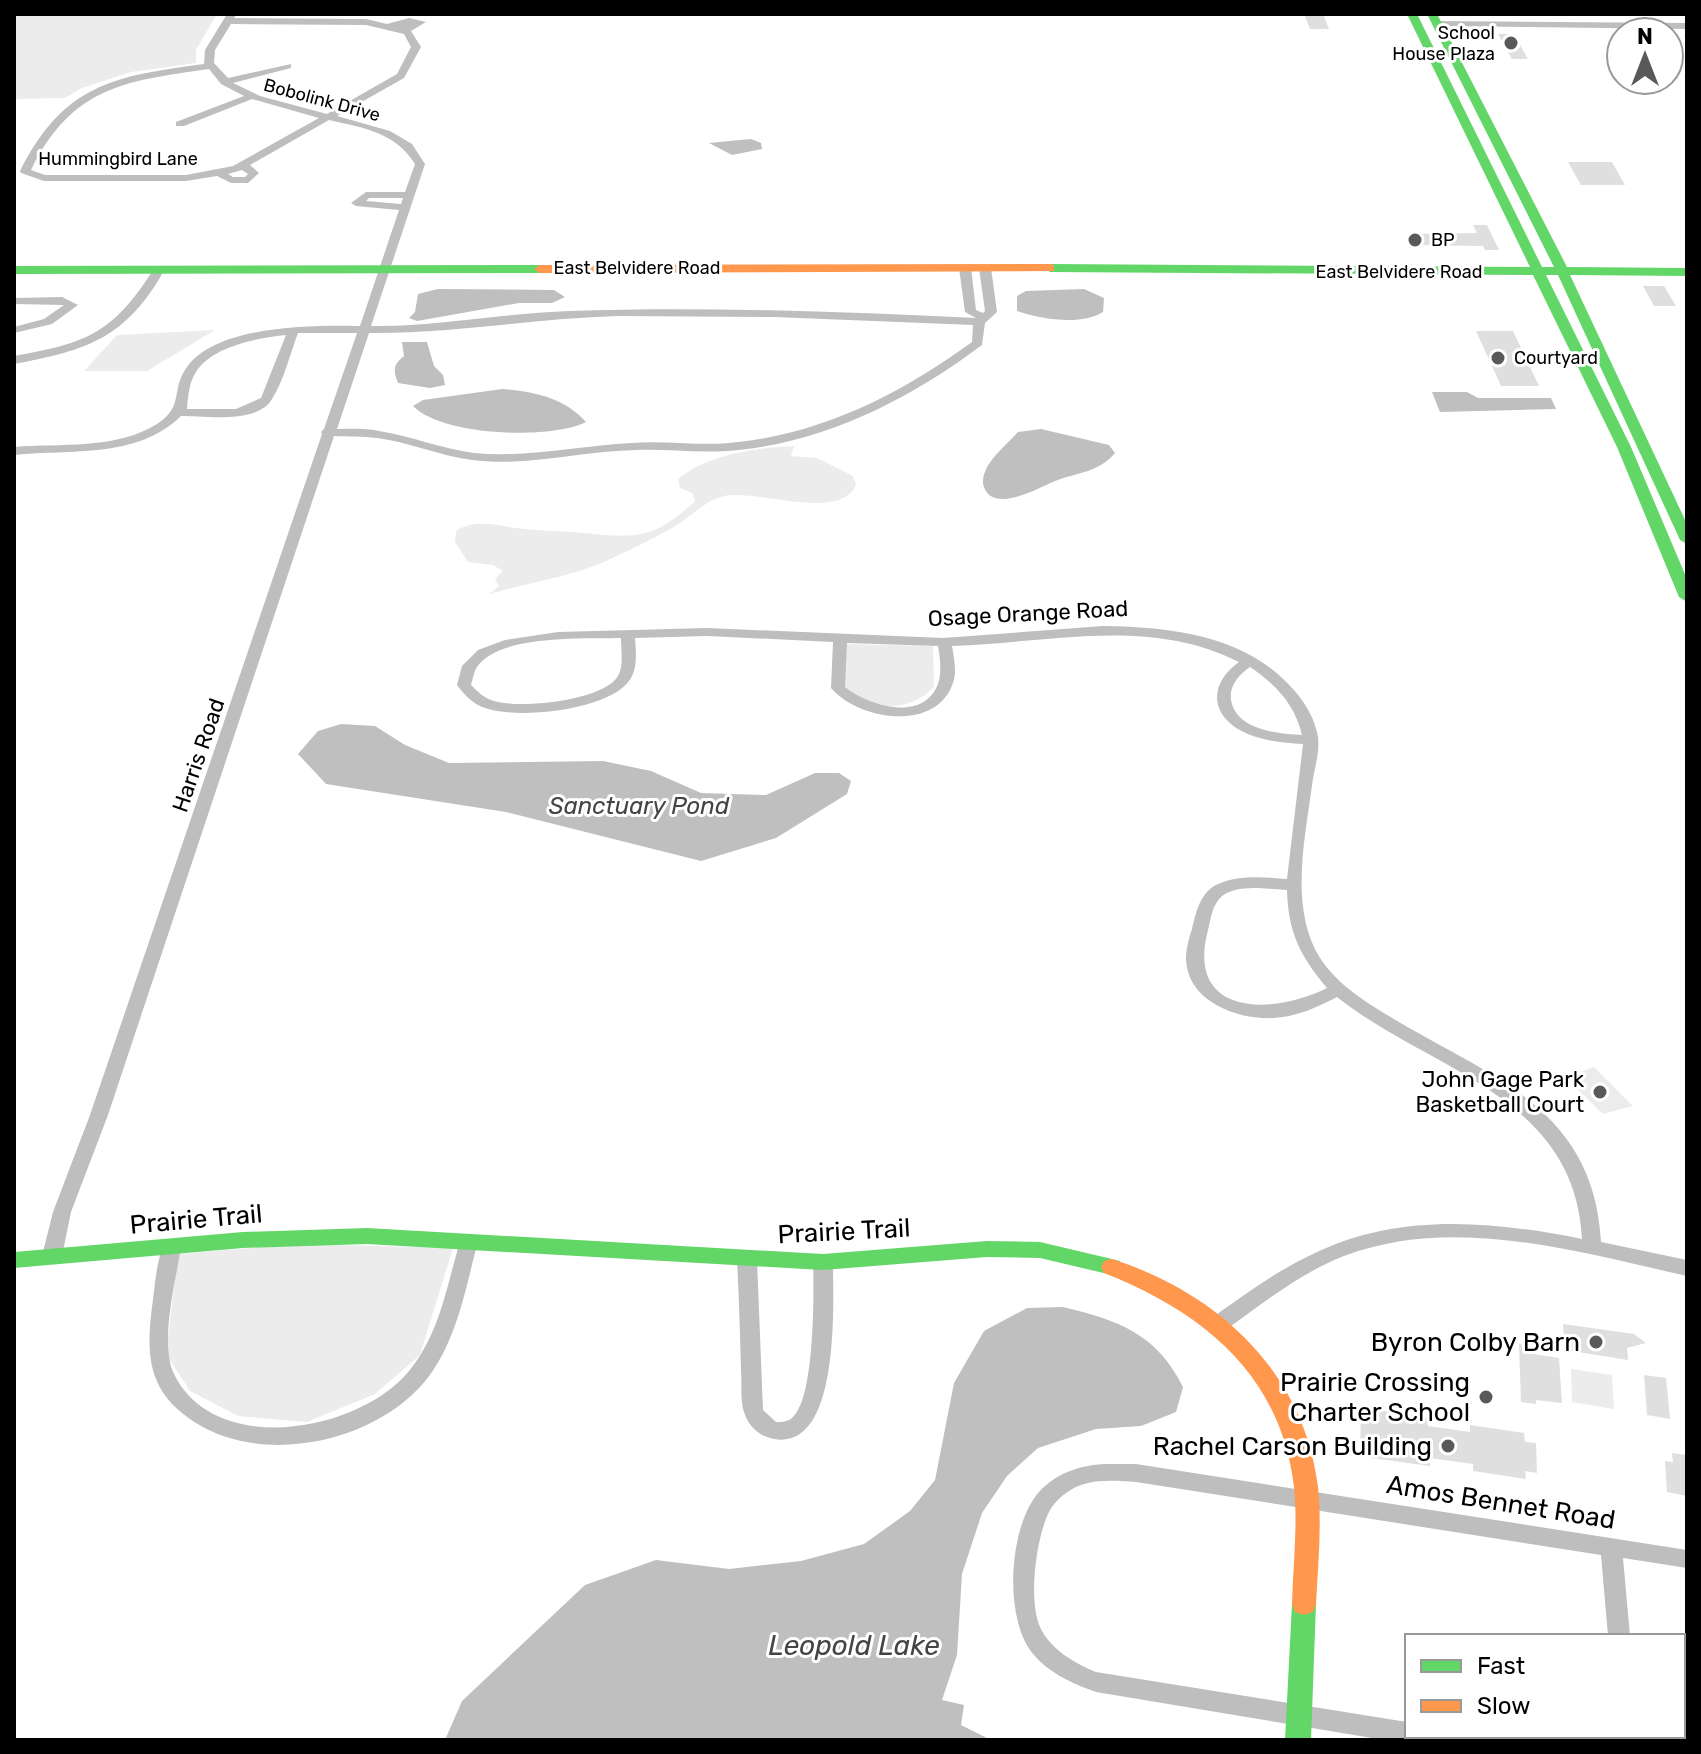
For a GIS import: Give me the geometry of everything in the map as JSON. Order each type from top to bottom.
[{"type":"main road","points":[[1412,14],[1624,447],[1687,597]]},
{"type":"main road","points":[[1434,19],[1591,328],[1687,540]]},
{"type":"main road","points":[[1559,268],[1687,263]]},
{"type":"main road","name":"East Belvidere Road","points":[[14,270],[1261,268],[1274,272],[1559,268]]},
{"type":"main road","points":[[1559,268],[1687,272]]},
{"type":"main road","name":"Prairie Trail","points":[[14,1260],[300,1237],[469,1241],[747,1260],[823,1262],[987,1249],[1040,1250],[1077,1257],[1149,1282],[1217,1325],[1253,1361],[1278,1398],[1301,1460],[1306,1500],[1298,1740]]},
{"type":"street","points":[[1576,14],[1583,26]]},
{"type":"street","points":[[210,66],[210,50],[229,18],[366,22],[391,26],[414,38],[416,47],[405,71],[329,118]]},
{"type":"street","points":[[1434,19],[1583,26],[1687,26]]},
{"type":"street","points":[[391,26],[409,21],[421,22],[405,31]]},
{"type":"street","name":"Bobolink Drive","points":[[210,66],[224,82],[249,97],[390,134],[415,151],[420,164],[383,268]]},
{"type":"street","name":"Hummingbird Lane","points":[[210,66],[136,77],[87,95],[62,111],[25,171],[44,178],[186,178],[220,173],[231,180],[248,180],[254,173],[244,166],[329,118]]},
{"type":"street","points":[[224,82],[288,66]]},
{"type":"street","points":[[180,124],[249,97]]},
{"type":"street","points":[[404,207],[356,203],[366,195],[409,195]]},
{"type":"street","name":"Harris Road","points":[[52,1256],[62,1212],[104,1101],[383,268]]},
{"type":"street","points":[[965,268],[971,312],[980,322]]},
{"type":"street","points":[[327,432],[399,437],[450,452],[499,458],[635,446],[731,447],[789,438],[838,424],[950,364],[980,322],[991,312],[985,268]]},
{"type":"street","points":[[14,360],[83,342],[125,320],[146,295],[159,269]]},
{"type":"street","points":[[14,301],[62,300],[72,305],[48,322],[14,330]]},
{"type":"street","points":[[179,412],[184,379],[200,360],[237,341],[293,332],[361,331],[572,314],[827,314],[980,322]]},
{"type":"street","points":[[14,451],[110,446],[153,431],[179,412],[234,412],[259,407],[266,400],[293,332]]},
{"type":"street","name":"Osage Orange Road","points":[[628,634],[626,676],[610,692],[591,700],[528,707],[493,706],[479,700],[464,685],[464,676],[474,658],[501,644],[628,634],[682,630],[945,642],[1146,629],[1200,640],[1249,661],[1291,694],[1306,717],[1311,740],[1294,904],[1305,947],[1346,997],[1494,1082],[1523,1104],[1567,1155],[1579,1179],[1588,1205],[1592,1249]]},
{"type":"street","points":[[840,637],[838,688],[860,706],[888,712],[908,710],[936,698],[946,678],[945,642]]},
{"type":"street","points":[[1249,661],[1227,677],[1222,686],[1227,712],[1250,730],[1311,740]]},
{"type":"street","points":[[1295,885],[1236,884],[1213,895],[1204,907],[1197,942],[1194,962],[1199,980],[1226,1003],[1264,1012],[1285,1011],[1312,1003],[1339,989]]},
{"type":"street","points":[[1217,1325],[1297,1270],[1376,1239],[1428,1231],[1471,1230],[1540,1238],[1687,1268]]},
{"type":"street","points":[[172,1247],[160,1354],[165,1378],[196,1414],[247,1434],[275,1436],[304,1435],[364,1418],[412,1383],[441,1338],[469,1241]]},
{"type":"street","points":[[747,1260],[753,1411],[761,1425],[777,1431],[792,1429],[804,1420],[812,1397],[825,1315],[823,1262]]},
{"type":"street","name":"Amos Bennet Road","points":[[1405,1733],[1096,1682],[1073,1674],[1038,1643],[1027,1623],[1023,1600],[1037,1515],[1044,1501],[1078,1476],[1136,1473],[1687,1559]]},
{"type":"street","points":[[1611,1547],[1619,1634]]},
{"type":"shaded area","points":[[14,14],[217,14],[196,50],[196,63],[131,72],[82,88],[65,98],[14,99]]},
{"type":"shaded area","points":[[215,330],[147,371],[84,371],[117,335]]},
{"type":"shaded area","points":[[794,446],[791,456],[817,458],[853,476],[856,485],[847,496],[816,503],[724,496],[710,501],[664,532],[592,567],[489,594],[499,586],[495,579],[503,571],[493,565],[468,562],[455,542],[456,531],[478,524],[617,536],[644,534],[667,523],[695,501],[692,493],[680,488],[678,479],[690,470],[733,454]]},
{"type":"shaded area","points":[[845,644],[933,646],[934,687],[913,702],[902,705],[866,702],[845,688]]},
{"type":"shaded area","name":"John Gage Park Basketball Court","points":[[1594,1067],[1633,1106],[1603,1114],[1566,1078]]},
{"type":"shaded area","points":[[304,1244],[453,1248],[420,1355],[375,1394],[307,1422],[238,1416],[190,1391],[166,1354],[178,1254]]},
{"type":"shaded area","points":[[1571,1369],[1612,1375],[1614,1409],[1572,1402]]},
{"type":"water","points":[[751,139],[761,143],[762,149],[732,155],[709,143]]},
{"type":"water","points":[[438,289],[554,290],[565,297],[552,303],[519,303],[417,321],[409,318],[415,312],[418,294]]},
{"type":"water","points":[[1084,289],[1104,298],[1103,312],[1072,320],[1049,319],[1017,311],[1017,296],[1026,291]]},
{"type":"water","points":[[402,342],[427,342],[434,366],[443,375],[445,385],[430,388],[398,383],[395,368],[404,356]]},
{"type":"water","points":[[502,389],[548,397],[568,407],[586,422],[548,431],[497,432],[447,424],[413,406],[423,400]]},
{"type":"water","points":[[1432,392],[1467,392],[1478,398],[1551,398],[1556,409],[1440,412]]},
{"type":"water","points":[[1041,429],[1109,445],[1115,453],[1102,465],[1017,497],[1006,499],[989,495],[983,478],[992,460],[1018,432]]},
{"type":"water","name":"Sanctuary Pond","points":[[341,724],[375,726],[405,745],[449,763],[603,761],[651,771],[701,793],[766,795],[815,773],[839,773],[851,781],[847,794],[776,838],[701,861],[506,812],[326,784],[298,754],[318,731]]},
{"type":"water","name":"Leopold Lake","points":[[1063,1307],[1134,1332],[1161,1354],[1183,1387],[1176,1412],[1141,1426],[1096,1429],[1038,1448],[1007,1476],[982,1513],[962,1574],[957,1655],[942,1700],[964,1705],[961,1725],[991,1740],[445,1740],[462,1701],[585,1585],[656,1560],[729,1569],[801,1561],[864,1544],[910,1511],[935,1480],[954,1383],[984,1331],[1027,1308]]},
{"type":"building","points":[[1304,14],[1323,14],[1329,29],[1310,29]]},
{"type":"building","name":"School House Plaza","points":[[1498,34],[1514,34],[1528,59],[1512,59]]},
{"type":"building","points":[[1568,162],[1612,162],[1625,185],[1581,185]]},
{"type":"building","points":[[1473,225],[1487,225],[1499,250],[1485,250],[1483,246],[1412,245],[1407,234],[1477,233]]},
{"type":"building","points":[[1643,286],[1664,286],[1676,306],[1654,306]]},
{"type":"building","name":"Courtyard","points":[[1476,331],[1513,331],[1539,386],[1501,386]]},
{"type":"building","name":"Byron Colby Barn","points":[[1563,1324],[1634,1334],[1646,1343],[1627,1348],[1628,1360],[1565,1350]]},
{"type":"building","points":[[1519,1344],[1532,1346],[1533,1354],[1559,1358],[1562,1403],[1521,1402]]},
{"type":"building","points":[[1644,1375],[1666,1378],[1670,1419],[1647,1415]]},
{"type":"building","name":"Rachel Carson Building","points":[[1371,1409],[1427,1417],[1428,1426],[1470,1432],[1470,1425],[1524,1433],[1525,1442],[1536,1443],[1537,1473],[1525,1471],[1526,1479],[1473,1471],[1473,1464],[1430,1458],[1430,1466],[1371,1458],[1372,1450],[1360,1449],[1361,1415],[1371,1416]]},
{"type":"building","points":[[1672,1453],[1687,1455],[1687,1496],[1667,1492],[1665,1461],[1673,1462]]},
{"type":"traffic: fast","points":[[1412,14],[1624,447],[1687,597]]},
{"type":"traffic: fast","points":[[1432,14],[1591,328],[1687,540]]},
{"type":"traffic: fast","points":[[1050,268],[1687,272]]},
{"type":"traffic: fast","points":[[14,270],[540,269]]},
{"type":"traffic: fast","points":[[14,1260],[243,1240],[367,1236],[823,1262],[987,1249],[1040,1250],[1112,1267]]},
{"type":"traffic: fast","points":[[1298,1740],[1304,1604]]},
{"type":"traffic: slow","points":[[540,269],[1050,268]]},
{"type":"traffic: slow","points":[[1112,1267],[1173,1295],[1202,1313],[1241,1346],[1265,1378],[1293,1434],[1306,1486],[1308,1520],[1304,1604]]},
{"type":"place","name":"School House Plaza","points":[[1511,43]]},
{"type":"place","name":"BP","points":[[1415,240]]},
{"type":"place","name":"Courtyard","points":[[1498,358]]},
{"type":"place","name":"John Gage Park Basketball Court","points":[[1600,1092]]},
{"type":"place","name":"Byron Colby Barn","points":[[1596,1342]]},
{"type":"place","name":"Prairie Crossing Charter School","points":[[1486,1397]]},
{"type":"place","name":"Rachel Carson Building","points":[[1448,1446]]}]
